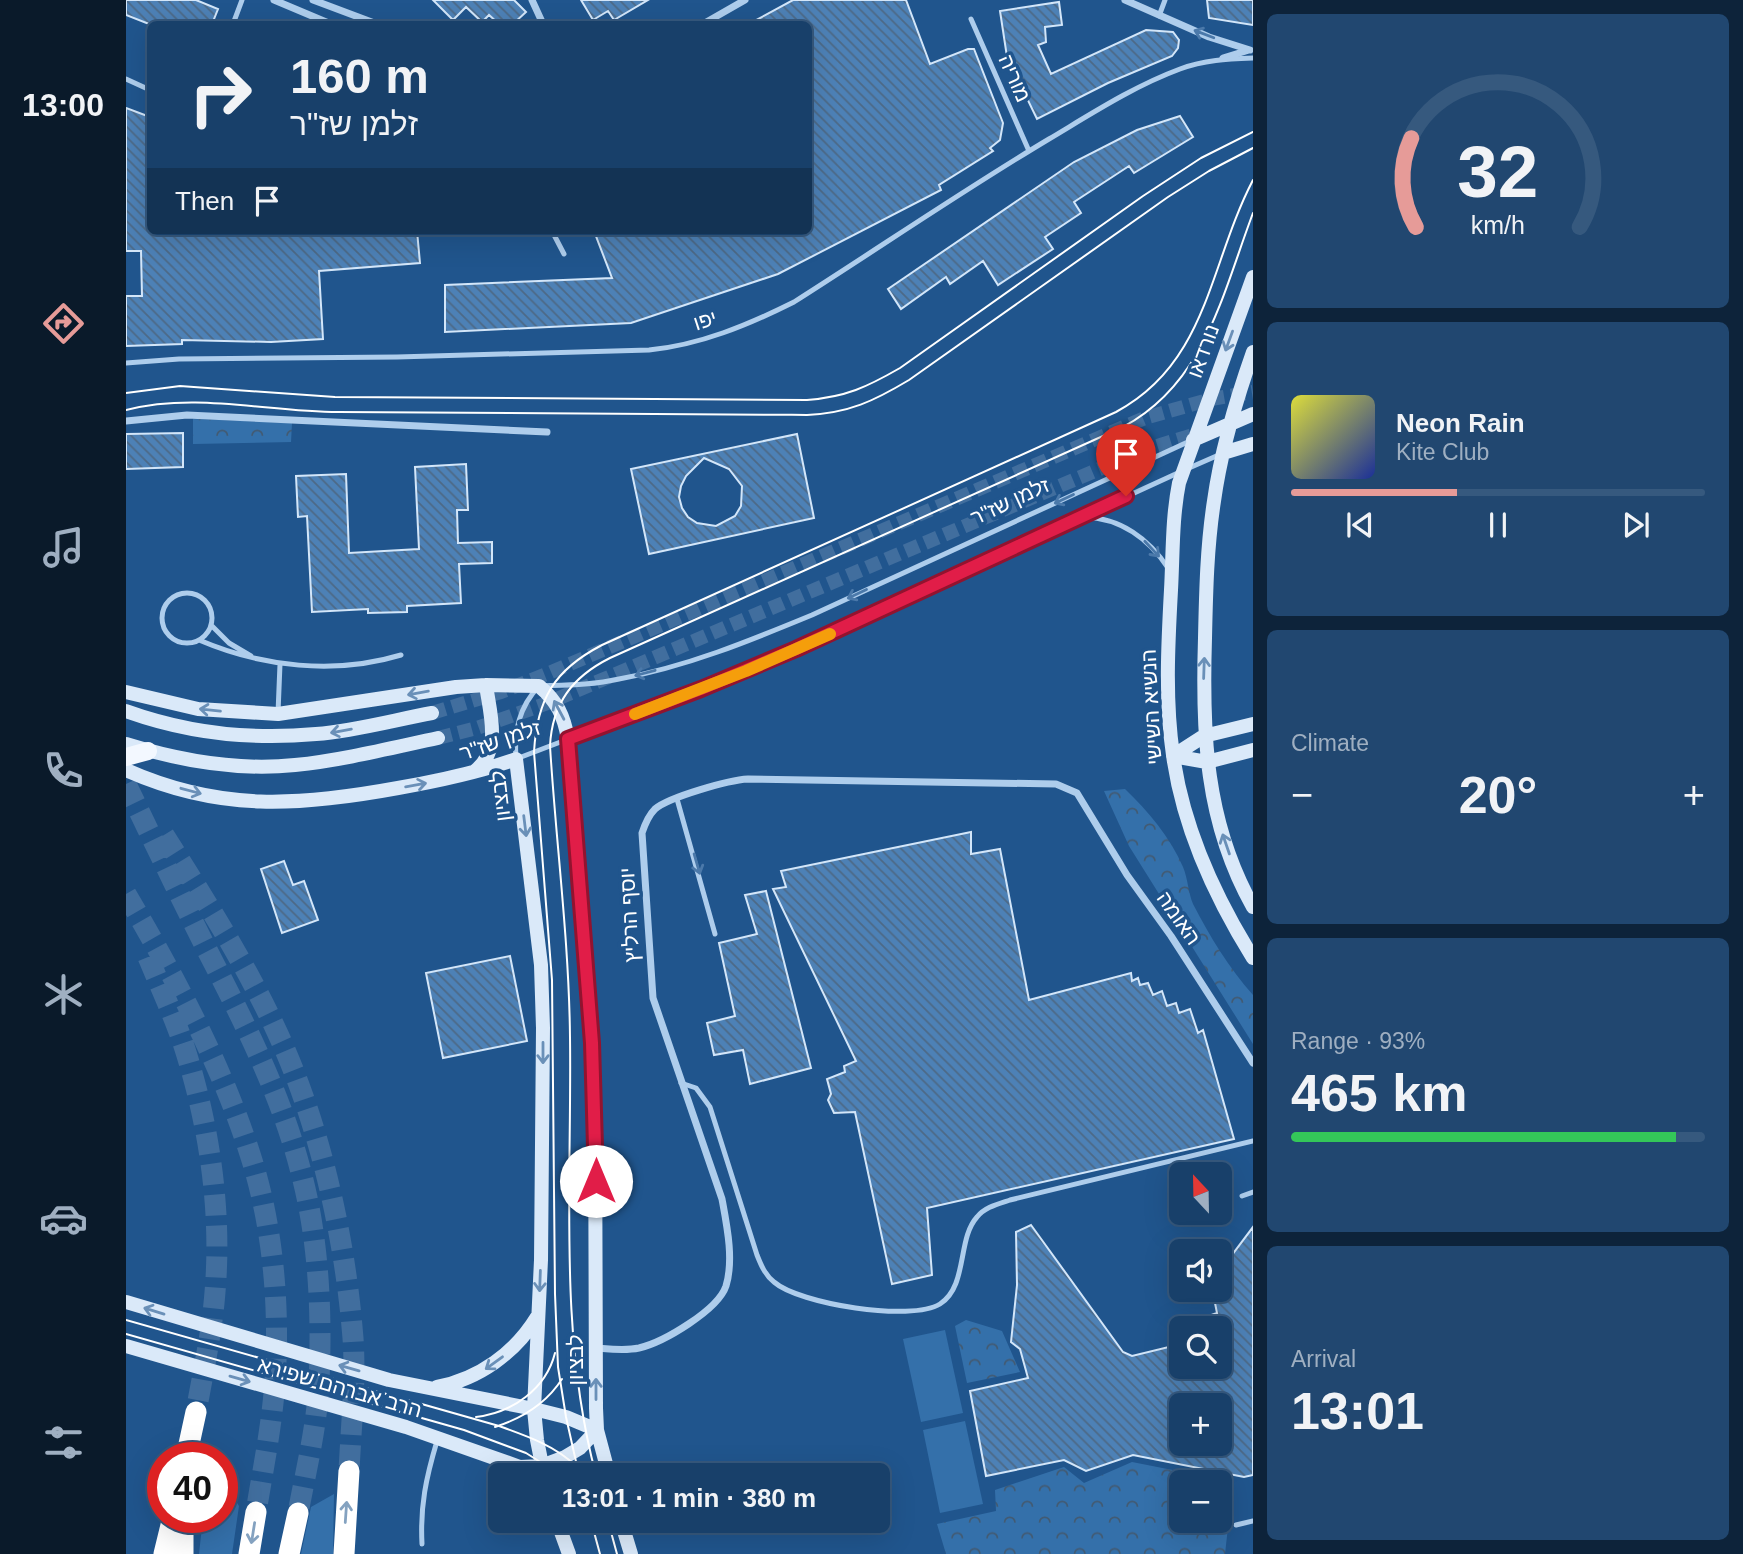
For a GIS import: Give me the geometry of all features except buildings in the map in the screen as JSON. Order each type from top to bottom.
[{"type":"highway","points":[[189,1442],[196,1412]]},
{"type":"highway","points":[[344,1554],[349,1471]]},
{"type":"highway","points":[[249,1554],[256,1513]]},
{"type":"highway","points":[[289,1554],[298,1513]]},
{"type":"highway","points":[[164,1554],[169,1533]]},
{"type":"highway","points":[[183,1533],[183,1554]]},
{"type":"main road","points":[[126,757],[148,751]]},
{"type":"street","points":[[274,0],[324,21]]},
{"type":"street","points":[[313,0],[369,21]]},
{"type":"street","points":[[532,0],[542,21]]},
{"type":"street","points":[[708,21],[745,0]]},
{"type":"street","points":[[1125,0],[1209,37],[1252,52]]},
{"type":"street","name":"יפו","points":[[1223,58],[1252,52]]},
{"type":"street","name":"נורדאו","points":[[1193,440],[1253,277]]},
{"type":"street","points":[[1253,352],[1231,423],[1214,497],[1208,554],[1203,700],[1207,762],[1218,820],[1226,846],[1253,907]]},
{"type":"street","name":"זלמן שז\"ר","points":[[1193,440],[1253,414]]},
{"type":"street","points":[[126,421],[187,415],[547,432]]},
{"type":"street","name":"הנשיא השישי","points":[[1193,440],[1182,470],[1175,508],[1169,674],[1173,757],[1183,805],[1203,861],[1234,926],[1253,958]]},
{"type":"street","name":"זלמן שז\"ר","points":[[1223,453],[1253,444]]},
{"type":"street","points":[[470,774],[484,764],[491,748],[486,685]]},
{"type":"street","name":"זלמן שז\"ר","points":[[126,692],[198,709],[278,714],[456,687],[539,687]]},
{"type":"street","name":"לבציון","points":[[539,687],[558,706],[568,739],[582,908],[594,1097],[597,1430]]},
{"type":"street","points":[[126,711],[206,732],[280,736],[340,731],[432,713]]},
{"type":"street","points":[[1173,757],[1204,736],[1253,724]]},
{"type":"street","name":"זלמן שז\"ר","points":[[126,744],[212,764],[293,765],[438,738]]},
{"type":"street","points":[[1173,757],[1207,762],[1253,750]]},
{"type":"street","name":"זלמן שז\"ר","points":[[126,770],[198,794],[244,802],[285,803],[339,799],[470,774],[516,759]]},
{"type":"street","name":"לבציון","points":[[516,759],[541,977],[543,1146],[534,1409]]},
{"type":"street","name":"יוסף הרליץ","points":[[596,1348],[633,1349],[648,1345],[706,1312],[715,1304],[726,1286],[729,1263],[722,1199],[653,998],[642,833],[648,818],[657,807],[719,783],[748,779],[1056,785],[1077,793]]},
{"type":"street","name":"האומה","points":[[1077,793],[1126,875],[1171,936],[1253,1063]]},
{"type":"street","name":"הרב אברהם שפירא","points":[[126,1302],[388,1380],[534,1409],[566,1417],[597,1430],[573,1453],[556,1463]]},
{"type":"street","points":[[432,1388],[466,1379],[495,1363],[522,1339],[539,1314]]},
{"type":"street","name":"הרב אברהם שפירא","points":[[126,1346],[406,1427],[509,1463]]},
{"type":"street","points":[[534,1409],[542,1463]]},
{"type":"street","points":[[597,1430],[606,1463]]},
{"type":"street","points":[[561,1533],[569,1554]]},
{"type":"street","points":[[625,1533],[631,1554]]},
{"type":"lane","points":[[234,21],[242,0]]},
{"type":"lane","points":[[1159,16],[1165,0]]},
{"type":"lane","name":"מוריה","points":[[971,19],[1029,150]]},
{"type":"lane","name":"יפו","points":[[126,363],[179,359],[606,352],[678,346],[736,328],[793,302],[1029,150],[1102,107],[1181,69],[1223,58]]},
{"type":"lane","points":[[126,79],[147,89]]},
{"type":"lane","points":[[554,235],[564,254]]},
{"type":"lane","name":"זלמן שז\"ר","points":[[539,687],[600,682],[639,675],[757,638],[1193,440]]},
{"type":"lane","name":"זלמן שז\"ר","points":[[516,759],[759,666],[1223,453]]},
{"type":"lane","points":[[1081,517],[1105,520],[1134,532],[1153,548],[1172,573]]},
{"type":"lane","points":[[199,640],[209,631],[211,610],[202,598],[195,594],[180,594],[167,603],[162,617],[167,632],[179,641],[199,640],[242,656],[280,664],[357,663],[401,655]]},
{"type":"lane","points":[[211,625],[229,643],[260,660]]},
{"type":"lane","points":[[278,714],[280,664]]},
{"type":"lane","name":"לבציון","points":[[516,759],[519,718],[526,702],[539,687]]},
{"type":"lane","points":[[677,799],[715,934]]},
{"type":"lane","points":[[681,1083],[696,1088],[710,1107],[764,1272],[773,1282],[796,1293],[884,1312],[907,1312],[932,1307],[952,1293],[966,1250],[967,1233],[976,1218],[988,1208],[1010,1200],[1239,1146],[1253,1140]]},
{"type":"lane","points":[[1242,1196],[1253,1192]]},
{"type":"lane","points":[[422,1545],[421,1507],[438,1438]]},
{"type":"lane","points":[[1236,1525],[1253,1521]]},
{"type":"green space","points":[[193,419],[292,423],[291,442],[193,444]]},
{"type":"green space","points":[[1125,789],[1150,815],[1172,845],[1183,867],[1191,899],[1199,916],[1228,963],[1253,995],[1253,1044],[1129,846],[1104,791]]},
{"type":"green space","points":[[966,1320],[1002,1331],[1020,1372],[967,1383],[955,1326]]},
{"type":"green space","points":[[945,1330],[963,1413],[921,1422],[903,1339]]},
{"type":"green space","points":[[965,1421],[983,1504],[940,1513],[923,1430]]},
{"type":"green space","points":[[1132,1462],[1172,1470],[1169,1470],[1169,1533],[1227,1533],[1225,1554],[946,1554],[937,1524],[996,1511],[995,1490],[1064,1467],[1084,1483]]},
{"type":"green space","points":[[334,1494],[333,1554],[301,1554],[311,1507]]},
{"type":"green space","points":[[201,1533],[235,1533],[232,1554],[199,1554]]},
{"type":"tunnel","points":[[432,713],[501,692],[549,673],[1145,418],[1211,399],[1253,392]]},
{"type":"tunnel","points":[[438,738],[477,728],[545,704],[1109,465],[1203,432]]},
{"type":"tunnel","points":[[126,784],[273,1087],[294,1146],[308,1201],[316,1252],[320,1356],[316,1415],[298,1513]]},
{"type":"tunnel","points":[[164,835],[266,1008],[293,1069],[318,1144],[337,1221],[353,1338],[354,1387],[349,1471]]},
{"type":"tunnel","points":[[126,894],[162,956],[211,1053],[250,1154],[264,1209],[273,1266],[276,1353],[272,1414],[256,1512]]},
{"type":"tunnel","points":[[148,957],[184,1046],[207,1136],[212,1167],[217,1230],[215,1292],[196,1412]]},
{"type":"tram line","points":[[126,393],[180,386],[335,397],[807,400],[845,394],[900,368],[1143,196],[1201,158],[1253,132]]},
{"type":"tram line","points":[[126,410],[179,403],[338,412],[807,415],[849,409],[909,380],[1168,197],[1253,148]]},
{"type":"tram line","points":[[576,1463],[558,1367],[552,980],[534,752],[544,701],[560,676],[602,645],[1116,412],[1146,391],[1170,367],[1188,339],[1203,309],[1238,212],[1253,180]]},
{"type":"tram line","points":[[593,1463],[576,1367],[572,1313],[569,1001],[550,746],[555,717],[566,693],[585,674],[610,658],[1123,427],[1151,409],[1174,387],[1207,334],[1253,213]]},
{"type":"tram line","points":[[126,1320],[499,1426],[550,1447],[572,1463]]},
{"type":"tram line","points":[[126,1334],[464,1430],[526,1453],[542,1463]]},
{"type":"tram line","points":[[476,1417],[502,1410],[526,1397],[544,1378],[555,1353]]},
{"type":"tram line","points":[[495,1427],[533,1409],[549,1396],[562,1379]]},
{"type":"tram line","points":[[594,1533],[600,1554]]},
{"type":"tram line","points":[[611,1533],[617,1554]]},
{"type":"slow traffic","points":[[635,714],[746,671],[830,634]]},
{"type":"route","points":[[596,1181],[592,1043],[568,739],[746,671],[1126,496]]}]
